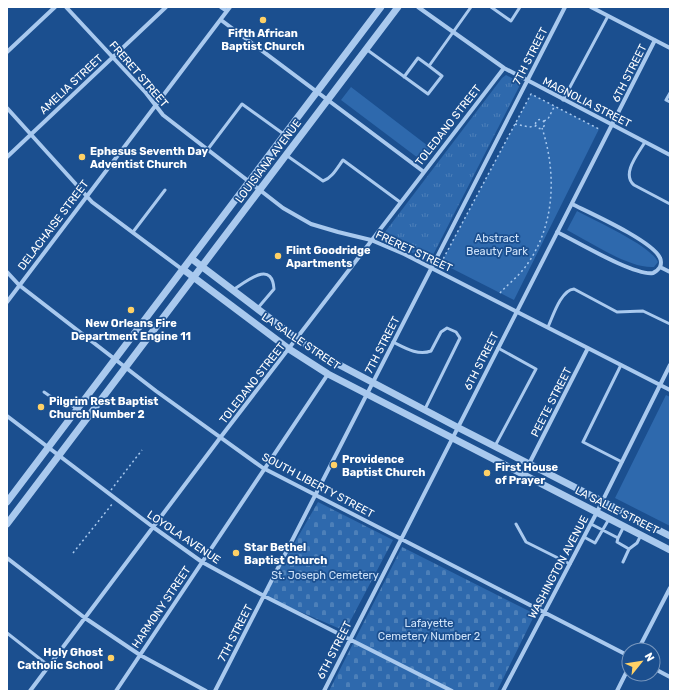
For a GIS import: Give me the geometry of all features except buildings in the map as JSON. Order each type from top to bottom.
[{"type":"street","points":[[7,52],[55,7]]},
{"type":"street","name":"FRERET STREET","points":[[66,7],[113,57],[163,115],[283,208],[311,224],[371,240],[432,268],[670,390]]},
{"type":"street","name":"AMELIA STREET","points":[[7,157],[166,7]]},
{"type":"street","points":[[221,7],[227,11]]},
{"type":"street","name":"DELACHAISE STREET","points":[[7,302],[230,7]]},
{"type":"street","name":"LOUISIANA AVENUE","points":[[7,502],[115,358],[184,270],[381,7]]},
{"type":"street","name":"LOUISIANA AVENUE","points":[[7,524],[398,7]]},
{"type":"street","name":"MAGNOLIA STREET","points":[[418,7],[504,68],[670,155]]},
{"type":"street","name":"7TH STREET","points":[[215,691],[565,7]]},
{"type":"street","points":[[591,7],[670,48]]},
{"type":"street","points":[[221,20],[318,91],[424,172]]},
{"type":"street","name":"6TH STREET","points":[[324,691],[655,40]]},
{"type":"street","name":"TOLEDANO STREET","points":[[30,691],[220,438],[504,68]]},
{"type":"street","name":"LA SALLE STREET","points":[[7,108],[87,195],[133,232],[289,349],[328,374],[670,550]]},
{"type":"street","points":[[557,232],[625,266],[649,273],[656,271],[660,267],[661,259],[658,254],[642,242],[572,204]]},
{"type":"street","name":"LA SALLE STREET","points":[[192,259],[297,339],[334,362],[424,410],[670,536]]},
{"type":"street","points":[[660,267],[670,272]]},
{"type":"street","name":"SOUTH LIBERTY STREET","points":[[7,272],[19,285],[220,438],[263,468],[621,652]]},
{"type":"street","points":[[145,320],[155,328]]},
{"type":"street","name":"PEETE STREET","points":[[529,464],[588,348]]},
{"type":"street","name":"WASHINGTON AVENUE","points":[[503,691],[591,524],[670,365]]},
{"type":"street","name":"HARMONY STREET","points":[[116,691],[263,468],[328,374]]},
{"type":"street","name":"LOYOLA AVENUE","points":[[7,416],[58,456],[202,562],[264,596],[452,691]]},
{"type":"street","points":[[7,558],[86,618],[140,656],[206,691]]},
{"type":"street","points":[[642,642],[670,588]]},
{"type":"street","points":[[661,672],[670,677]]},
{"type":"street","points":[[617,691],[622,682]]},
{"type":"lane","points":[[429,66],[471,7]]},
{"type":"lane","points":[[491,7],[511,21],[519,8],[514,7]]},
{"type":"lane","points":[[563,100],[608,16]]},
{"type":"lane","points":[[366,49],[404,77],[428,94],[442,76],[418,58],[404,77]]},
{"type":"lane","points":[[670,93],[666,100],[670,102]]},
{"type":"lane","points":[[208,149],[242,104],[285,135]]},
{"type":"lane","points":[[645,142],[629,172],[630,180],[634,185],[670,204]]},
{"type":"lane","points":[[286,155],[323,181],[332,175],[343,160],[400,202]]},
{"type":"lane","points":[[133,232],[164,190]]},
{"type":"lane","points":[[233,290],[258,275],[265,274],[270,276],[274,281],[274,289],[257,308]]},
{"type":"lane","points":[[548,327],[564,294],[572,289],[576,289],[617,312],[643,311],[670,324]]},
{"type":"lane","points":[[393,342],[417,353],[426,353],[431,351],[441,332],[447,328],[456,332],[460,338],[424,410]]},
{"type":"lane","points":[[494,446],[536,369],[498,348]]},
{"type":"lane","points":[[621,365],[584,442],[622,462]]},
{"type":"lane","points":[[44,392],[54,399],[64,400],[77,409]]},
{"type":"lane","points":[[584,537],[595,543],[609,519]]},
{"type":"lane","points":[[516,524],[526,542],[570,564]]},
{"type":"lane","points":[[591,524],[618,538]]},
{"type":"lane","points":[[624,526],[616,542],[629,549]]},
{"type":"lane","points":[[623,562],[629,549],[637,543],[641,535]]},
{"type":"lane","points":[[7,633],[49,666]]},
{"type":"path","points":[[441,263],[531,94],[599,129]]},
{"type":"path","points":[[536,126],[538,120],[544,121],[548,119],[554,106]]},
{"type":"path","points":[[500,293],[526,266],[539,243],[547,220],[550,205],[550,165],[548,146],[542,128],[545,126],[544,121]]},
{"type":"path","points":[[514,124],[542,128]]},
{"type":"path","points":[[109,493],[142,450]]},
{"type":"path","points":[[73,553],[116,499]]},
{"type":"green space","points":[[506,75],[521,83],[432,257],[428,261],[386,239],[384,236],[385,232],[502,78]]},
{"type":"green space","points":[[351,87],[432,149],[422,161],[341,100]]},
{"type":"green space","name":"Abstract Beauty Park","points":[[531,94],[599,129],[514,300],[441,263]]},
{"type":"green space","points":[[577,211],[634,241],[653,255],[658,262],[654,267],[634,264],[610,254],[567,230]]},
{"type":"green space","points":[[666,395],[670,397],[670,526],[615,498]]},
{"type":"green space","name":"St. Joseph Cemetery","points":[[318,502],[393,540],[345,631],[264,596]]},
{"type":"green space","name":"Lafayette Cemetery Number 2","points":[[402,547],[535,614],[497,691],[329,691]]},
{"type":"place","name":"Fifth African Baptist Church","points":[[263,20]]},
{"type":"place","name":"Ephesus Seventh Day Adventist Church","points":[[82,157]]},
{"type":"place","name":"Flint Goodridge Apartments","points":[[278,256]]},
{"type":"place","name":"New Orleans Fire Department Engine 11","points":[[131,310]]},
{"type":"place","name":"Pilgrim Rest Baptist Church Number 2","points":[[41,407]]},
{"type":"place","name":"Providence Baptist Church","points":[[334,465]]},
{"type":"place","name":"First House of Prayer","points":[[487,473]]},
{"type":"place","name":"Star Bethel Baptist Church","points":[[236,553]]},
{"type":"place","name":"Holy Ghost Catholic School","points":[[111,658]]}]
